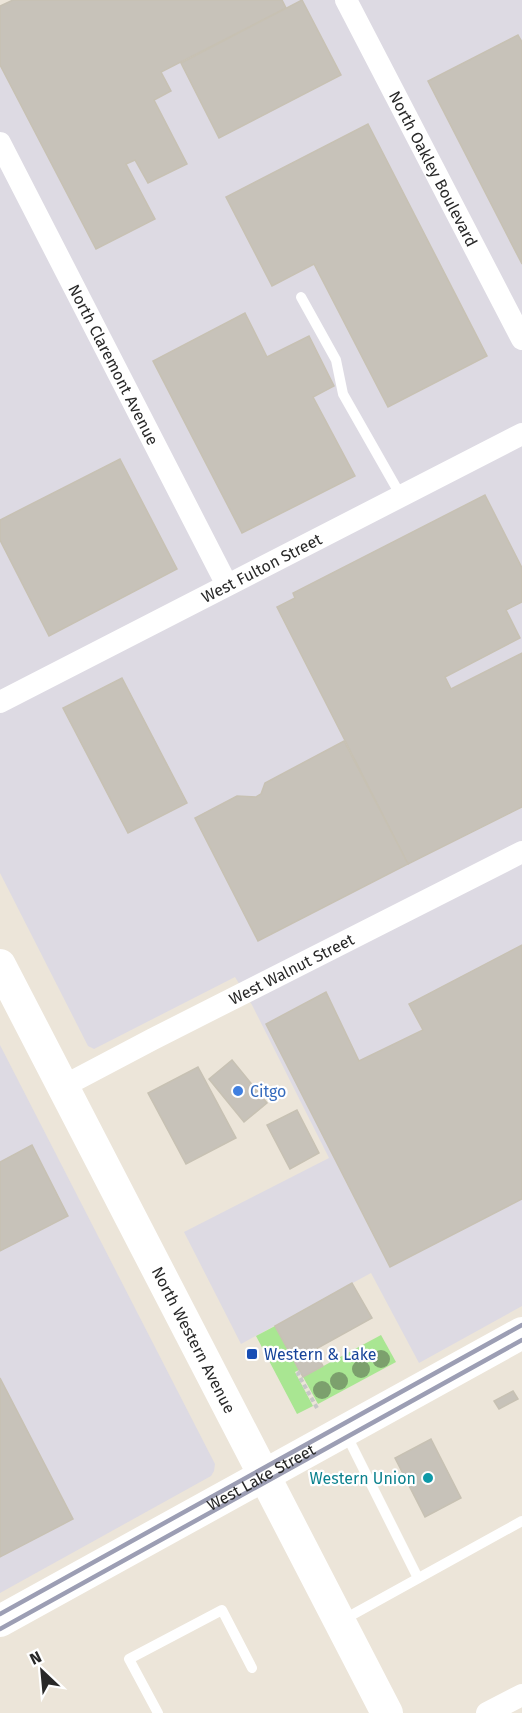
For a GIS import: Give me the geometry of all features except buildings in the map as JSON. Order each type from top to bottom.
[{"type":"main road","name":"North Western Avenue","points":[[0,965],[387,1713]]},
{"type":"main road","name":"West Lake Street","points":[[0,1621],[522,1333]]},
{"type":"street","name":"North Oakley Boulevard","points":[[346,0],[522,339]]},
{"type":"street","name":"North Claremont Avenue","points":[[0,143],[227,585]]},
{"type":"street","name":"West Fulton Street","points":[[0,702],[522,434]]},
{"type":"street","name":"West Walnut Street","points":[[62,1087],[522,852]]},
{"type":"street","points":[[487,1713],[522,1695]]},
{"type":"lane","points":[[301,297],[336,360],[343,394],[401,496]]},
{"type":"lane","points":[[344,1431],[418,1578]]},
{"type":"lane","points":[[339,1621],[522,1521]]},
{"type":"lane","points":[[158,1713],[129,1659],[222,1610],[252,1668]]},
{"type":"path","points":[[300,1372],[298,1374],[316,1408]]},
{"type":"shaded area","points":[[13,0],[522,0],[522,1306],[419,1363],[371,1273],[241,1344],[184,1232],[329,1158],[252,1005],[235,977],[94,1049],[88,1046],[0,873],[0,6]]},
{"type":"shaded area","points":[[0,1045],[215,1464],[211,1476],[0,1593]]},
{"type":"green space","points":[[275,1326],[299,1370],[295,1372],[313,1406],[297,1414],[256,1336]]},
{"type":"green space","points":[[381,1335],[396,1362],[318,1404],[303,1377]]},
{"type":"railway","points":[[0,1614],[522,1325]]},
{"type":"railway","points":[[0,1629],[522,1340]]},
{"type":"place","name":"Citgo","points":[[238,1091]]},
{"type":"place","name":"Western & Lake","points":[[252,1354]]},
{"type":"place","name":"Western Union","points":[[428,1478]]}]
